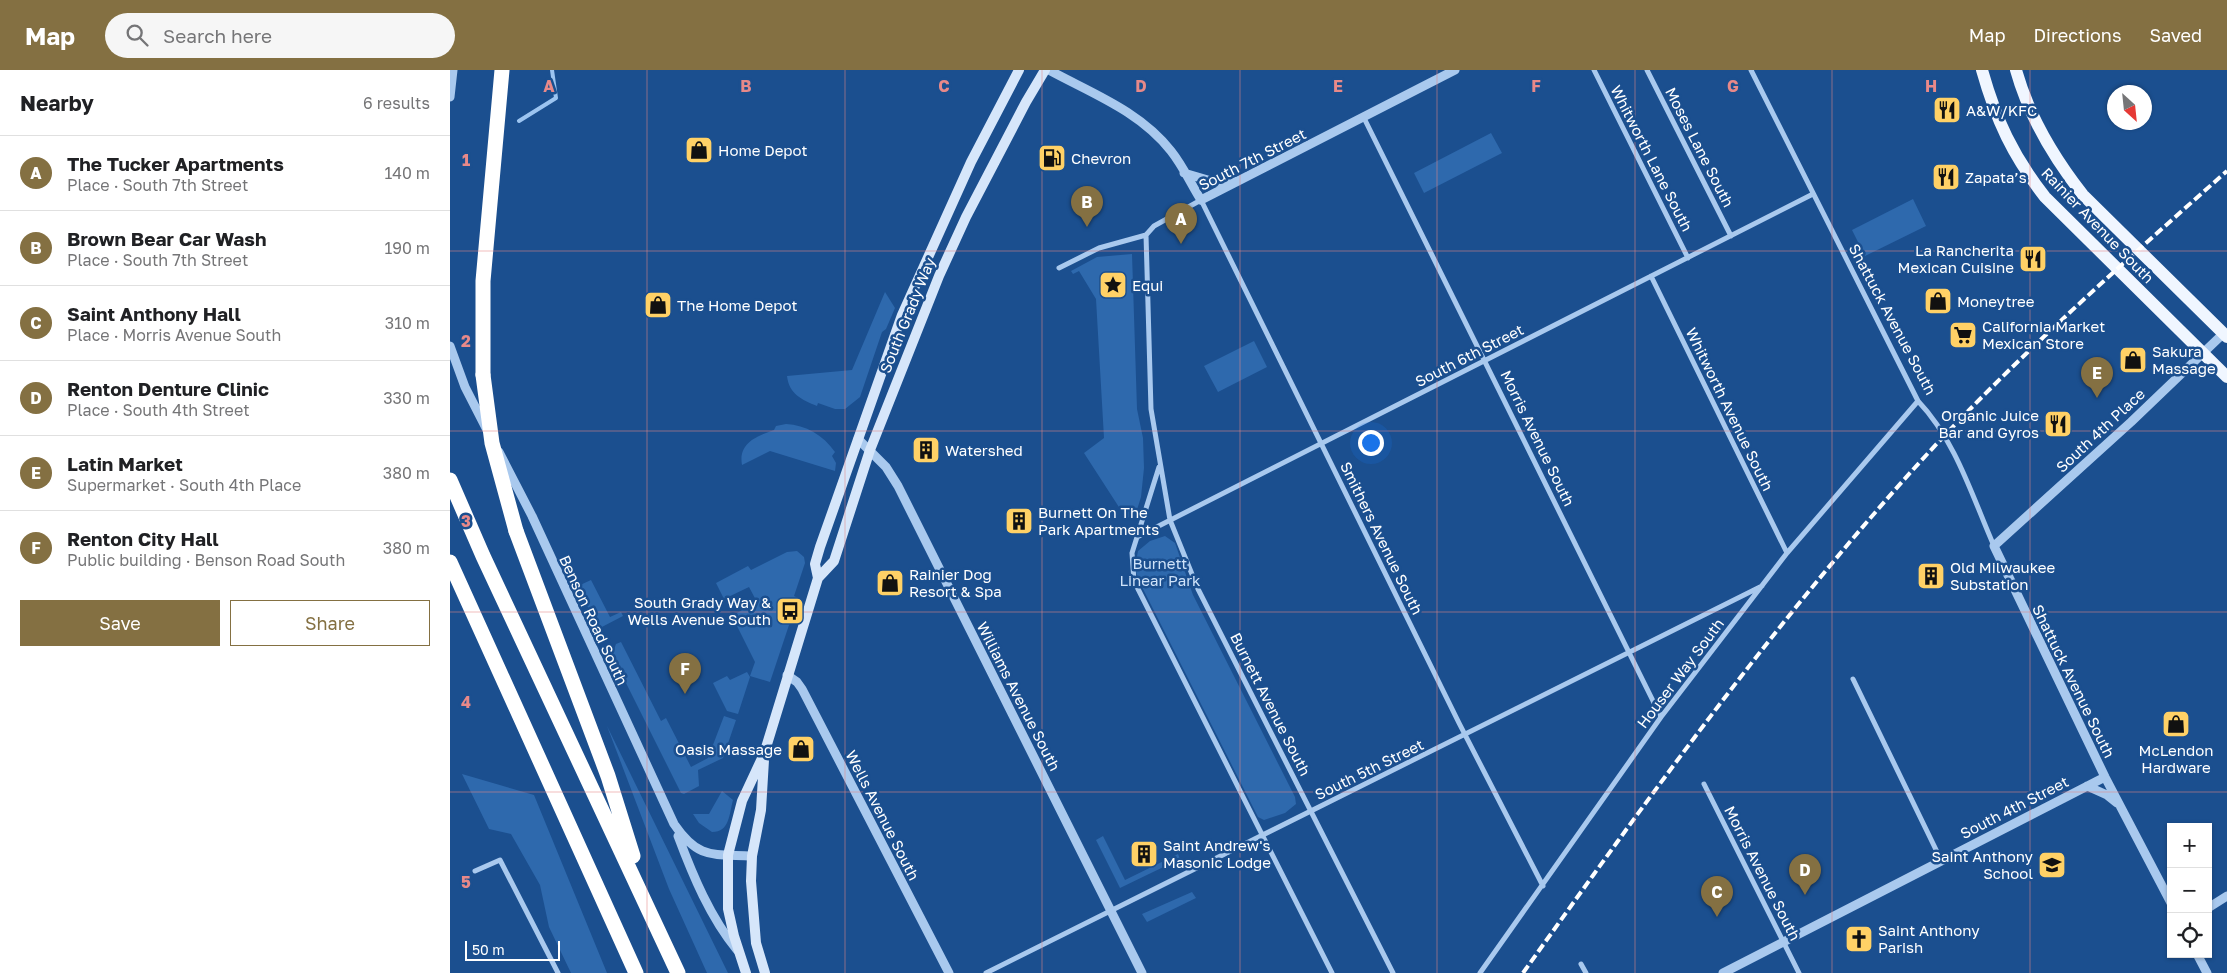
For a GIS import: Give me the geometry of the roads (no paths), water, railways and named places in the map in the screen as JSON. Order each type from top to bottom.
[{"type":"highway","points":[[502,70],[483,281],[483,375],[492,443],[516,531],[608,776],[650,910]]},
{"type":"highway","points":[[450,480],[483,556],[678,973]]},
{"type":"highway","points":[[450,562],[636,973]]},
{"type":"main road","name":"South Grady Way","points":[[818,578],[815,564],[820,547],[872,397],[913,289],[971,162],[1019,70]]},
{"type":"main road","name":"South Grady Way","points":[[746,973],[738,952],[728,909],[728,855],[742,801],[764,754],[818,578],[834,561],[870,450],[938,276],[966,217],[1026,102],[1047,70]]},
{"type":"main road","name":"Rainier Avenue South","points":[[1982,70],[1991,103],[2006,137],[2025,171],[2045,197],[2227,377]]},
{"type":"main road","name":"Rainier Avenue South","points":[[2016,70],[2046,142],[2066,174],[2083,196],[2225,335]]},
{"type":"main road","name":"South Grady Way","points":[[764,754],[761,810],[752,856],[753,921],[756,943],[765,973]]},
{"type":"street","points":[[450,97],[454,70]]},
{"type":"street","points":[[1047,70],[1123,108],[1149,128],[1171,151],[1201,200]]},
{"type":"street","name":"South 7th Street","points":[[1060,268],[1099,248],[1146,235],[1154,226],[1201,200],[1456,70]]},
{"type":"street","name":"Whitworth Lane South","points":[[1594,70],[1688,258]]},
{"type":"street","name":"Moses Lane South","points":[[1647,70],[1731,236]]},
{"type":"street","name":"Shattuck Avenue South","points":[[1751,70],[1918,401],[1934,418],[1952,447],[1994,546],[2105,777],[2167,895]]},
{"type":"street","name":"Morris Avenue South","points":[[1364,118],[1631,652],[1661,717]]},
{"type":"street","points":[[1184,173],[1218,183],[1240,181]]},
{"type":"street","name":"South 6th Street","points":[[1137,537],[1812,194]]},
{"type":"street","name":"Smithers Avenue South","points":[[1201,200],[1464,735],[1543,886]]},
{"type":"street","name":"Burnett Avenue South","points":[[1146,235],[1151,409],[1170,520],[1198,588],[1393,973]]},
{"type":"street","name":"Whitworth Avenue South","points":[[1651,276],[1788,552]]},
{"type":"street","name":"South 4th Place","points":[[1994,546],[2131,422],[2202,352],[2225,335]]},
{"type":"street","name":"Benson Road South","points":[[450,346],[464,387],[532,516],[674,824],[686,842],[712,855],[752,856]]},
{"type":"street","name":"Houser Way South","points":[[1480,973],[1661,717],[1788,552],[1918,401]]},
{"type":"street","name":"Williams Avenue South","points":[[858,439],[886,467],[898,486],[1142,973]]},
{"type":"street","name":"Burnett Avenue South","points":[[1160,467],[1132,554],[1134,581],[1332,973]]},
{"type":"street","name":"South 5th Street","points":[[986,973],[1762,586]]},
{"type":"street","name":"Wells Avenue South","points":[[787,675],[797,682],[802,689],[949,973]]},
{"type":"street","points":[[1853,679],[1941,860]]},
{"type":"street","name":"South 4th Street","points":[[1723,973],[2105,777]]},
{"type":"street","name":"Morris Avenue South","points":[[1704,784],[1799,973]]},
{"type":"street","points":[[2087,786],[2119,804]]},
{"type":"street","points":[[674,824],[691,870],[721,931],[738,952]]},
{"type":"street","points":[[476,871],[500,860],[558,973]]},
{"type":"street","points":[[2212,905],[2227,896]]},
{"type":"street","points":[[2199,958],[2207,973]]},
{"type":"street","points":[[1581,964],[1586,973]]},
{"type":"waterway","points":[[519,121],[556,98],[552,70]]},
{"type":"railway","points":[[1523,973],[1617,842],[1714,712],[1865,524],[1955,424],[1992,387],[2108,277],[2227,171]]},
{"type":"place","name":"A&W/KFC","points":[[1947,110]]},
{"type":"place","name":"Home Depot","points":[[699,150]]},
{"type":"place","name":"Chevron","points":[[1052,158]]},
{"type":"place","name":"Zapata’s","points":[[1946,177]]},
{"type":"place","name":"Brown Bear Car Wash","points":[[1087,227]]},
{"type":"place","name":"The Tucker Apartments","points":[[1181,244]]},
{"type":"place","name":"La Rancherita Mexican Cuisine","points":[[2033,259]]},
{"type":"place","name":"Equi","points":[[1113,285]]},
{"type":"place","name":"Moneytree","points":[[1938,301]]},
{"type":"place","name":"The Home Depot","points":[[658,305]]},
{"type":"place","name":"California Market Mexican Store","points":[[1963,335]]},
{"type":"place","name":"Sakura Massage","points":[[2133,360]]},
{"type":"place","name":"Latin Market","points":[[2097,398]]},
{"type":"place","name":"Organic Juice Bar and Gyros","points":[[2058,424]]},
{"type":"place","name":"Watershed","points":[[926,450]]},
{"type":"place","name":"Burnett On The Park Apartments","points":[[1019,521]]},
{"type":"place","name":"Old Milwaukee Substation","points":[[1931,576]]},
{"type":"place","name":"Rainier Dog Resort & Spa","points":[[890,583]]},
{"type":"place","name":"South Grady Way & Wells Avenue South","points":[[790,611]]},
{"type":"place","name":"Renton City Hall","points":[[685,694]]},
{"type":"place","name":"McLendon Hardware","points":[[2176,724]]},
{"type":"place","name":"Oasis Massage","points":[[801,749]]},
{"type":"place","name":"Saint Andrew's Masonic Lodge","points":[[1144,854]]},
{"type":"place","name":"Saint Anthony School","points":[[2052,865]]},
{"type":"place","name":"Renton Denture Clinic","points":[[1805,895]]},
{"type":"place","name":"Saint Anthony Hall","points":[[1717,917]]},
{"type":"place","name":"Saint Anthony Parish","points":[[1859,939]]},
{"type":"park label","name":"Burnett Linear Park","points":[[1160,572]]}]
